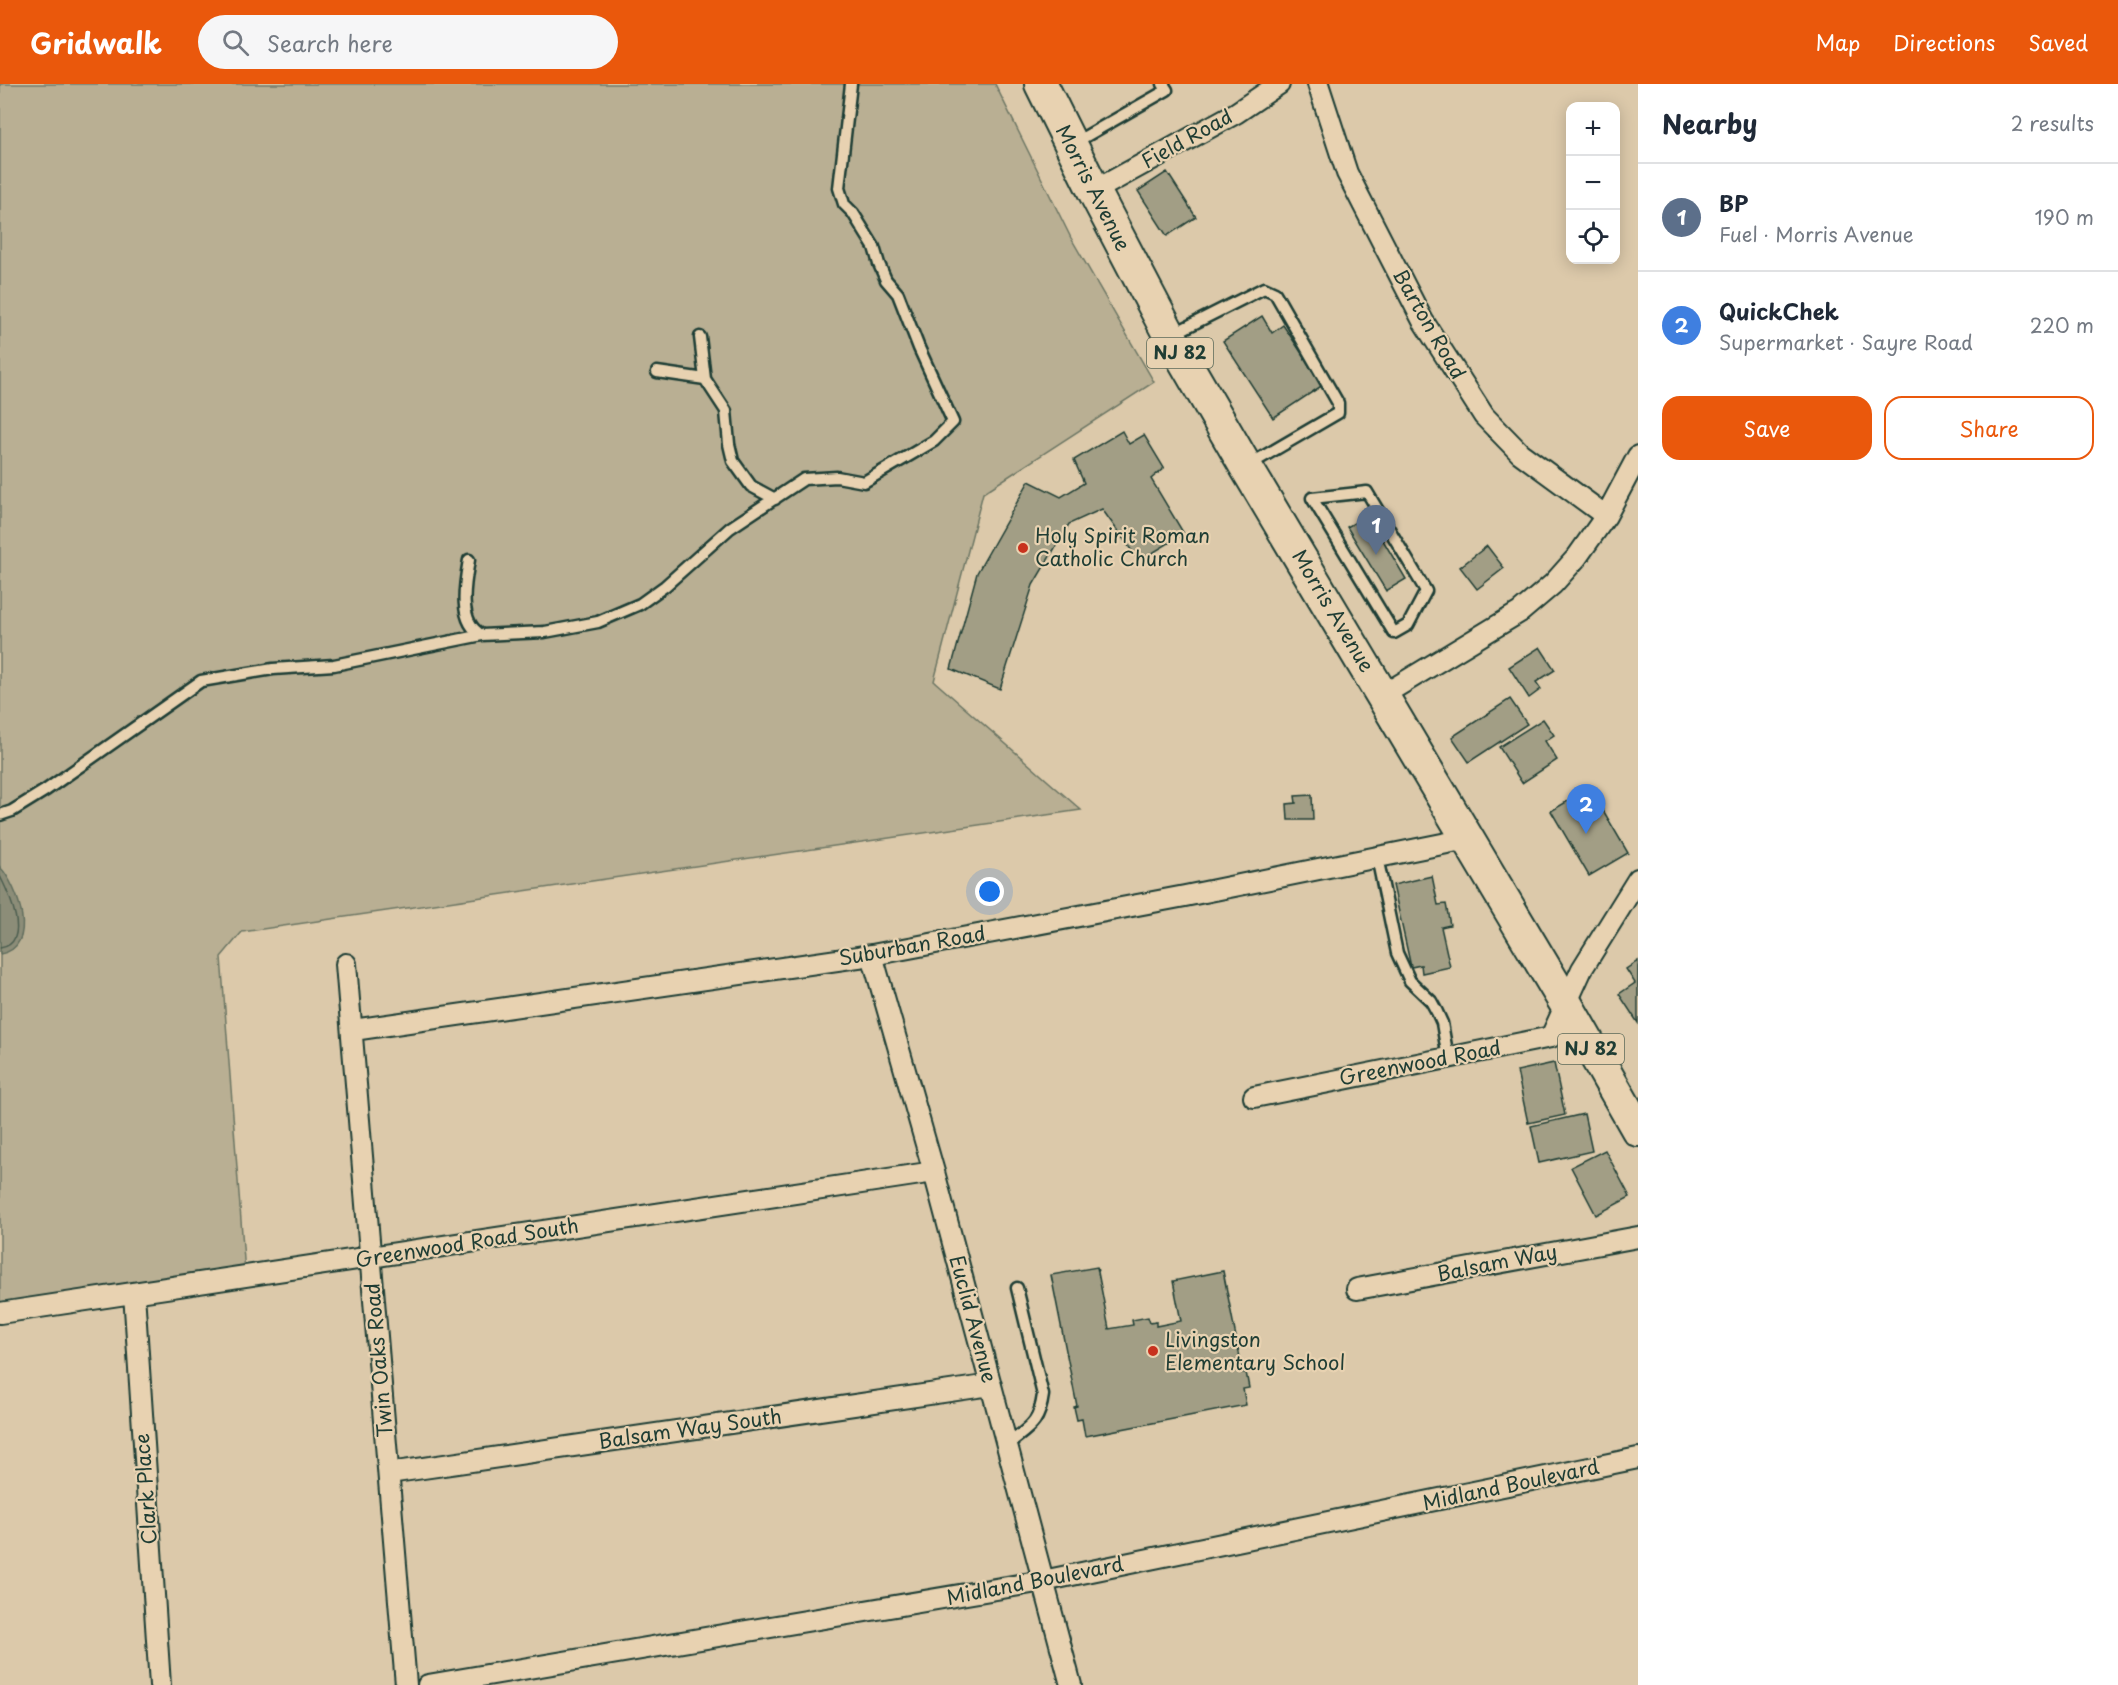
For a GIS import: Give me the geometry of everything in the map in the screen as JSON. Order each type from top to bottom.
[{"type":"main road","name":"Morris Avenue","points":[[1047,86],[1071,145],[1170,336],[1566,1004],[1638,1130]]},
{"type":"street","name":"Field Road","points":[[1094,191],[1236,113],[1279,84]]},
{"type":"street","name":"Barton Road","points":[[1318,84],[1347,173],[1423,321],[1484,416],[1520,453],[1606,516]]},
{"type":"street","points":[[1383,695],[1520,612],[1553,584],[1577,557],[1606,516],[1638,456]]},
{"type":"street","name":"Suburban Road","points":[[353,1030],[872,955],[1185,896],[1467,839]]},
{"type":"street","points":[[1566,1004],[1582,969],[1638,879]]},
{"type":"street","name":"Euclid Avenue","points":[[872,955],[934,1172],[1071,1685]]},
{"type":"street","name":"Twin Oaks Road","points":[[346,964],[406,1685]]},
{"type":"street","name":"Greenwood Road","points":[[1254,1097],[1551,1037],[1566,1004]]},
{"type":"street","name":"Greenwood Road South","points":[[0,1313],[934,1172]]},
{"type":"street","name":"Balsam Way","points":[[1357,1289],[1638,1237]]},
{"type":"street","name":"Clark Place","points":[[134,1293],[160,1685]]},
{"type":"street","name":"Balsam Way South","points":[[389,1473],[991,1385]]},
{"type":"street","name":"Midland Boulevard","points":[[428,1685],[1043,1581],[1638,1458]]},
{"type":"lane","points":[[0,815],[12,811],[46,790],[201,681],[273,669],[334,665],[482,635],[545,632],[598,622],[640,604],[665,586],[730,528],[804,479],[837,477],[864,482],[934,441],[953,422],[918,348],[898,294],[886,280],[874,247],[854,213],[844,204],[839,188],[852,84]]},
{"type":"lane","points":[[1071,145],[1167,90],[1163,84]]},
{"type":"lane","points":[[1170,336],[1264,288],[1275,293],[1281,303],[1338,403],[1338,413],[1246,467]]},
{"type":"lane","points":[[700,338],[705,379],[726,411],[733,461],[752,486],[775,499]]},
{"type":"lane","points":[[657,372],[705,379]]},
{"type":"lane","points":[[1367,492],[1426,591],[1408,625],[1394,633],[1352,564],[1312,498],[1367,492]]},
{"type":"lane","points":[[469,560],[463,594],[472,627],[482,635]]},
{"type":"lane","points":[[1377,857],[1397,953],[1410,981],[1431,1001],[1437,1012],[1442,1023],[1448,1058]]},
{"type":"lane","points":[[1007,1445],[1035,1423],[1041,1413],[1043,1395],[1017,1288]]},
{"type":"shaded area","points":[[0,84],[995,84],[1071,238],[1154,382],[983,493],[934,681],[1081,810],[242,932],[221,957],[245,1273],[0,1311]]},
{"type":"water","points":[[0,867],[7,876],[18,901],[22,915],[22,929],[19,941],[12,949],[0,954]]},
{"type":"building","points":[[1167,172],[1196,217],[1167,236],[1138,191]]},
{"type":"building","points":[[1262,316],[1272,333],[1283,325],[1323,385],[1273,418],[1223,341]]},
{"type":"building","name":"Holy Spirit Roman Catholic Church","points":[[1122,431],[1129,444],[1144,435],[1164,468],[1151,479],[1184,534],[1139,561],[1102,509],[1069,524],[1033,585],[1000,689],[951,669],[977,573],[1029,481],[1061,497],[1084,483],[1074,460]]},
{"type":"building","points":[[1368,515],[1406,579],[1386,591],[1347,527]]},
{"type":"building","points":[[1487,546],[1504,568],[1477,589],[1460,567]]},
{"type":"building","points":[[1540,647],[1555,670],[1536,682],[1541,689],[1529,698],[1509,667]]},
{"type":"building","points":[[1510,699],[1527,724],[1469,762],[1452,737]]},
{"type":"building","points":[[1543,719],[1554,735],[1545,741],[1557,760],[1522,783],[1499,747]]},
{"type":"building","points":[[1590,788],[1628,853],[1589,876],[1551,811]]},
{"type":"building","points":[[1312,795],[1313,820],[1288,820],[1287,804],[1296,803],[1295,796]]},
{"type":"building","points":[[1432,876],[1438,905],[1446,904],[1450,925],[1441,927],[1450,967],[1422,973],[1421,965],[1411,967],[1393,885]]},
{"type":"building","points":[[1638,961],[1638,1023],[1619,994],[1635,983],[1626,969]]},
{"type":"building","points":[[1554,1063],[1565,1115],[1528,1123],[1517,1071]]},
{"type":"building","points":[[1584,1114],[1592,1151],[1539,1163],[1531,1126]]},
{"type":"building","points":[[1605,1150],[1630,1197],[1596,1215],[1571,1167]]},
{"type":"building","name":"Livingston Elementary School","points":[[1097,1267],[1109,1329],[1133,1325],[1132,1320],[1148,1317],[1150,1323],[1156,1322],[1156,1326],[1181,1321],[1173,1281],[1223,1271],[1243,1373],[1246,1372],[1249,1388],[1243,1389],[1246,1405],[1085,1436],[1082,1419],[1077,1420],[1074,1407],[1077,1406],[1051,1275]]},
{"type":"place","name":"Holy Spirit Roman Catholic Church","points":[[1023,548]]},
{"type":"place","name":"BP","points":[[1376,555]]},
{"type":"place","name":"QuickChek","points":[[1586,834]]},
{"type":"place","name":"Livingston Elementary School","points":[[1153,1351]]}]
